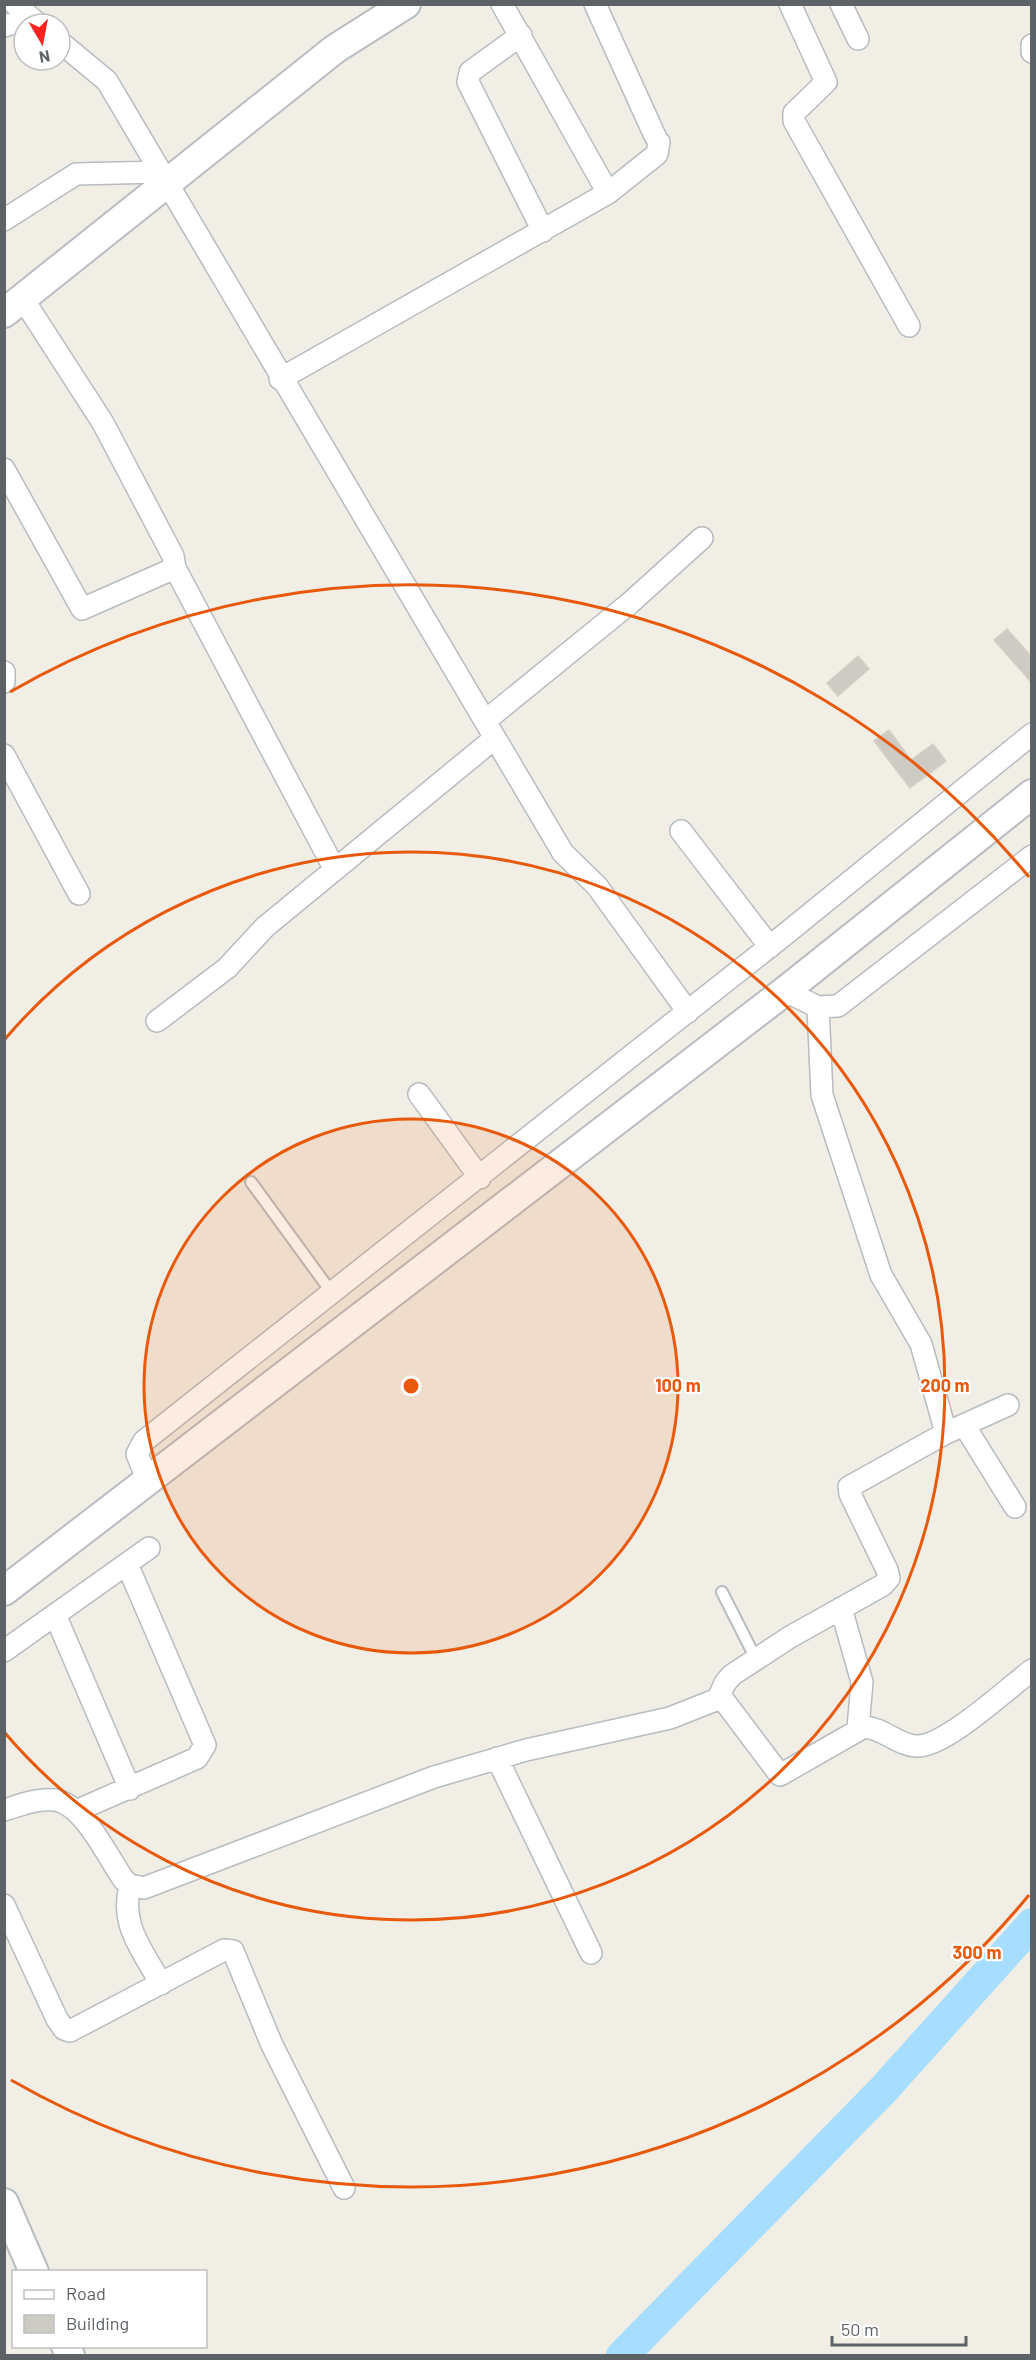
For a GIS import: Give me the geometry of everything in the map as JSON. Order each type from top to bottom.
[{"type":"street","points":[[334,868],[175,568],[173,556],[103,423],[14,306],[163,178],[335,49],[406,4]]},
{"type":"street","points":[[502,4],[608,193]]},
{"type":"street","points":[[281,379],[608,193],[657,154],[657,139],[596,4]]},
{"type":"street","points":[[790,4],[826,82],[794,112],[794,121],[909,326]]},
{"type":"street","points":[[841,4],[858,39]]},
{"type":"street","points":[[521,35],[470,72],[468,82],[543,231]]},
{"type":"street","points":[[1032,45],[1032,52]]},
{"type":"street","points":[[72,52],[107,81],[563,853],[597,886],[688,1012]]},
{"type":"street","points":[[4,220],[76,174],[163,178]]},
{"type":"street","points":[[4,469],[82,609],[175,568]]},
{"type":"street","points":[[157,1021],[227,968],[265,927],[334,868],[702,538]]},
{"type":"street","points":[[4,672],[4,682]]},
{"type":"street","points":[[148,1481],[137,1454],[144,1441],[480,1178],[1032,734]]},
{"type":"street","points":[[4,755],[79,894]]},
{"type":"street","points":[[4,1591],[785,992],[1032,794]]},
{"type":"street","points":[[681,831],[770,947]]},
{"type":"street","points":[[785,992],[818,1007],[832,1008],[846,1002],[1027,868]]},
{"type":"street","points":[[818,1007],[822,1095],[881,1275],[921,1344],[955,1429],[1015,1507]]},
{"type":"street","points":[[419,1094],[480,1178]]},
{"type":"street","points":[[4,1810],[47,1800],[57,1800],[76,1811],[130,1885],[144,1888],[434,1777],[497,1758],[670,1718],[718,1699],[728,1679],[756,1659],[883,1585],[888,1578],[887,1570],[850,1494],[849,1487],[955,1429],[1008,1405]]},
{"type":"street","points":[[4,1651],[56,1617],[149,1548]]},
{"type":"street","points":[[76,1811],[198,1758],[206,1745],[127,1564]]},
{"type":"street","points":[[841,1608],[862,1682],[858,1728]]},
{"type":"street","points":[[56,1617],[130,1789]]},
{"type":"street","points":[[718,1699],[725,1702],[780,1775],[858,1728],[870,1727],[907,1744],[926,1745],[950,1734],[1032,1670]]},
{"type":"street","points":[[497,1758],[591,1953]]},
{"type":"street","points":[[130,1885],[126,1901],[127,1920],[161,1984]]},
{"type":"street","points":[[4,1905],[57,2019],[66,2030],[76,2029],[224,1950],[233,1951],[267,2034],[344,2188]]},
{"type":"street","points":[[4,2204],[10,2232],[33,2270]]},
{"type":"lane","points":[[251,1182],[332,1293]]},
{"type":"lane","points":[[722,1592],[756,1659]]},
{"type":"building","points":[[1007,629],[1032,657],[1032,683],[994,640]]},
{"type":"building","points":[[858,656],[869,669],[838,696],[827,683]]},
{"type":"building","points":[[889,730],[911,760],[933,744],[946,761],[910,788],[874,741]]},
{"type":"waterway","points":[[622,2356],[883,2090],[1032,1924]]}]
